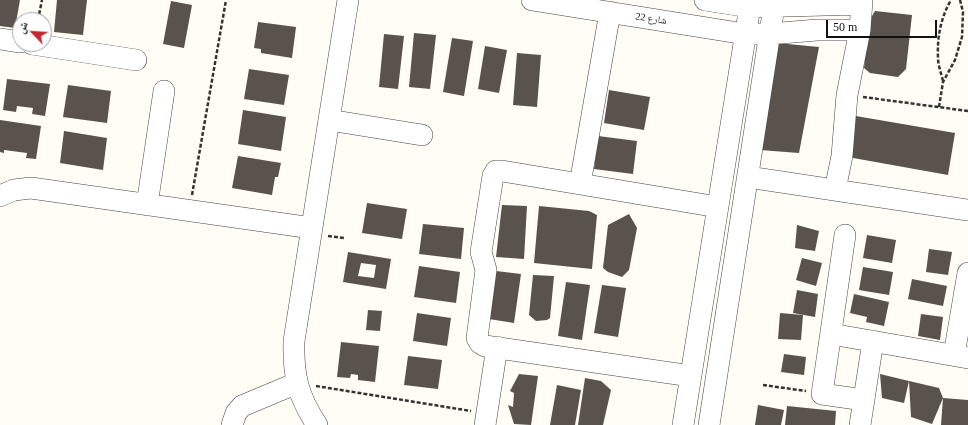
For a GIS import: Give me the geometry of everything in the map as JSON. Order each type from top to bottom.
[{"type":"street","points":[[317,425],[306,408],[297,383],[294,362],[294,341],[348,0]]},
{"type":"street","name":"شارع 22","points":[[532,0],[745,34],[769,34],[817,30],[860,30]]},
{"type":"street","points":[[705,0],[750,4],[862,2],[860,30],[847,95],[842,156],[835,190]]},
{"type":"street","points":[[683,425],[750,4]]},
{"type":"street","points":[[709,425],[774,4]]},
{"type":"street","points":[[580,184],[610,12]]},
{"type":"street","points":[[0,39],[12,41]]},
{"type":"street","points":[[52,47],[136,60]]},
{"type":"street","points":[[147,205],[164,91]]},
{"type":"street","points":[[329,120],[422,135]]},
{"type":"street","points":[[691,376],[482,345],[477,338],[486,270],[481,252],[494,173],[496,171],[718,207]]},
{"type":"street","points":[[748,177],[968,210]]},
{"type":"street","points":[[0,196],[14,190],[31,188],[312,228]]},
{"type":"street","points":[[845,235],[822,394],[864,400]]},
{"type":"street","points":[[831,334],[961,356],[968,273]]},
{"type":"street","points":[[860,425],[873,341]]},
{"type":"street","points":[[486,420],[497,348]]},
{"type":"street","points":[[232,425],[236,413],[242,406],[297,383]]},
{"type":"path","points":[[40,12],[42,0]]},
{"type":"path","points":[[189,211],[226,0]]},
{"type":"path","points":[[943,82],[938,58],[939,33],[945,10],[951,0]]},
{"type":"path","points":[[939,107],[943,82],[955,60],[962,37],[963,12],[960,0]]},
{"type":"path","points":[[847,95],[968,111]]},
{"type":"path","points":[[297,383],[486,420]]},
{"type":"path","points":[[763,386],[822,394]]},
{"type":"building","points":[[0,0],[20,0],[18,12],[12,12],[12,28],[0,26]]},
{"type":"building","points":[[57,0],[87,0],[83,35],[54,32]]},
{"type":"building","points":[[171,1],[192,5],[184,48],[163,44]]},
{"type":"building","points":[[875,11],[912,15],[906,69],[898,77],[870,73],[864,68],[869,21]]},
{"type":"building","points":[[258,22],[296,27],[292,58],[261,53],[261,49],[254,48]]},
{"type":"building","points":[[414,33],[436,35],[430,89],[409,87]]},
{"type":"building","points":[[384,34],[404,36],[398,89],[379,87]]},
{"type":"building","points":[[452,38],[473,41],[464,96],[443,92]]},
{"type":"building","points":[[777,43],[819,47],[799,153],[760,150]]},
{"type":"building","points":[[485,46],[507,50],[499,93],[478,89]]},
{"type":"building","points":[[517,53],[541,55],[537,107],[513,105]]},
{"type":"building","points":[[249,69],[289,75],[284,105],[244,99]]},
{"type":"building","points":[[7,79],[50,84],[45,116],[32,114],[33,108],[17,106],[16,112],[3,110]]},
{"type":"building","points":[[68,85],[111,91],[107,123],[63,117]]},
{"type":"building","points":[[609,90],[650,97],[644,130],[604,123]]},
{"type":"building","points":[[243,110],[286,117],[281,151],[238,144]]},
{"type":"building","points":[[850,115],[955,133],[948,175],[842,156]]},
{"type":"building","points":[[0,120],[41,126],[36,159],[26,158],[27,153],[4,150],[4,153],[0,152]]},
{"type":"building","points":[[64,131],[107,138],[103,170],[60,163]]},
{"type":"building","points":[[598,136],[637,141],[633,174],[594,169]]},
{"type":"building","points":[[238,156],[281,163],[278,177],[275,177],[272,195],[232,188]]},
{"type":"building","points":[[367,203],[407,209],[402,239],[362,233]]},
{"type":"building","points":[[502,205],[527,206],[524,259],[496,257]]},
{"type":"building","points":[[539,206],[589,211],[597,215],[592,269],[534,263]]},
{"type":"building","points":[[629,214],[637,228],[629,270],[622,277],[608,272],[603,268],[608,225]]},
{"type":"building","points":[[423,224],[464,228],[461,259],[419,254]]},
{"type":"building","points":[[797,225],[819,231],[815,251],[795,248]]},
{"type":"building","points":[[867,235],[896,240],[892,263],[863,258]]},
{"type":"building","points":[[929,249],[952,252],[948,275],[926,272]]},
{"type":"building","points":[[348,252],[391,259],[386,289],[343,282]],"holes":[[[361,263],[376,265],[374,278],[358,276]]]},
{"type":"building","points":[[802,258],[822,263],[816,286],[796,280]]},
{"type":"building","points":[[419,266],[460,272],[456,303],[414,297]]},
{"type":"building","points":[[863,267],[893,272],[889,295],[859,290]]},
{"type":"building","points":[[496,271],[521,274],[514,323],[489,319]]},
{"type":"building","points":[[533,275],[554,276],[550,318],[547,320],[536,321],[529,315]]},
{"type":"building","points":[[912,279],[947,286],[943,306],[908,299]]},
{"type":"building","points":[[566,282],[590,285],[582,340],[558,336]]},
{"type":"building","points":[[602,285],[626,288],[618,337],[594,333]]},
{"type":"building","points":[[797,290],[818,294],[815,317],[793,313]]},
{"type":"building","points":[[854,294],[889,302],[884,326],[866,322],[867,317],[850,313]]},
{"type":"building","points":[[368,310],[382,311],[380,331],[366,330]]},
{"type":"building","points":[[417,313],[451,318],[447,346],[413,341]]},
{"type":"building","points":[[780,313],[803,315],[801,340],[778,339]]},
{"type":"building","points":[[921,314],[943,317],[940,340],[918,336]]},
{"type":"building","points":[[341,342],[379,346],[375,382],[358,380],[358,375],[351,374],[350,378],[337,377]]},
{"type":"building","points":[[784,354],[806,357],[804,375],[781,372]]},
{"type":"building","points":[[408,356],[442,360],[438,389],[404,385]]},
{"type":"building","points":[[519,374],[538,376],[531,425],[514,424],[508,405],[513,407],[514,393],[510,391]]},
{"type":"building","points":[[880,374],[909,381],[904,403],[882,398]]},
{"type":"building","points":[[585,378],[601,381],[611,390],[603,425],[578,425]]},
{"type":"building","points":[[909,381],[939,388],[943,398],[932,424],[911,417]]},
{"type":"building","points":[[557,385],[581,390],[575,425],[550,425]]},
{"type":"building","points":[[943,398],[968,400],[968,425],[941,425]]},
{"type":"building","points":[[758,405],[784,410],[781,425],[755,425]]},
{"type":"building","points":[[787,406],[836,411],[835,425],[785,425]]}]
